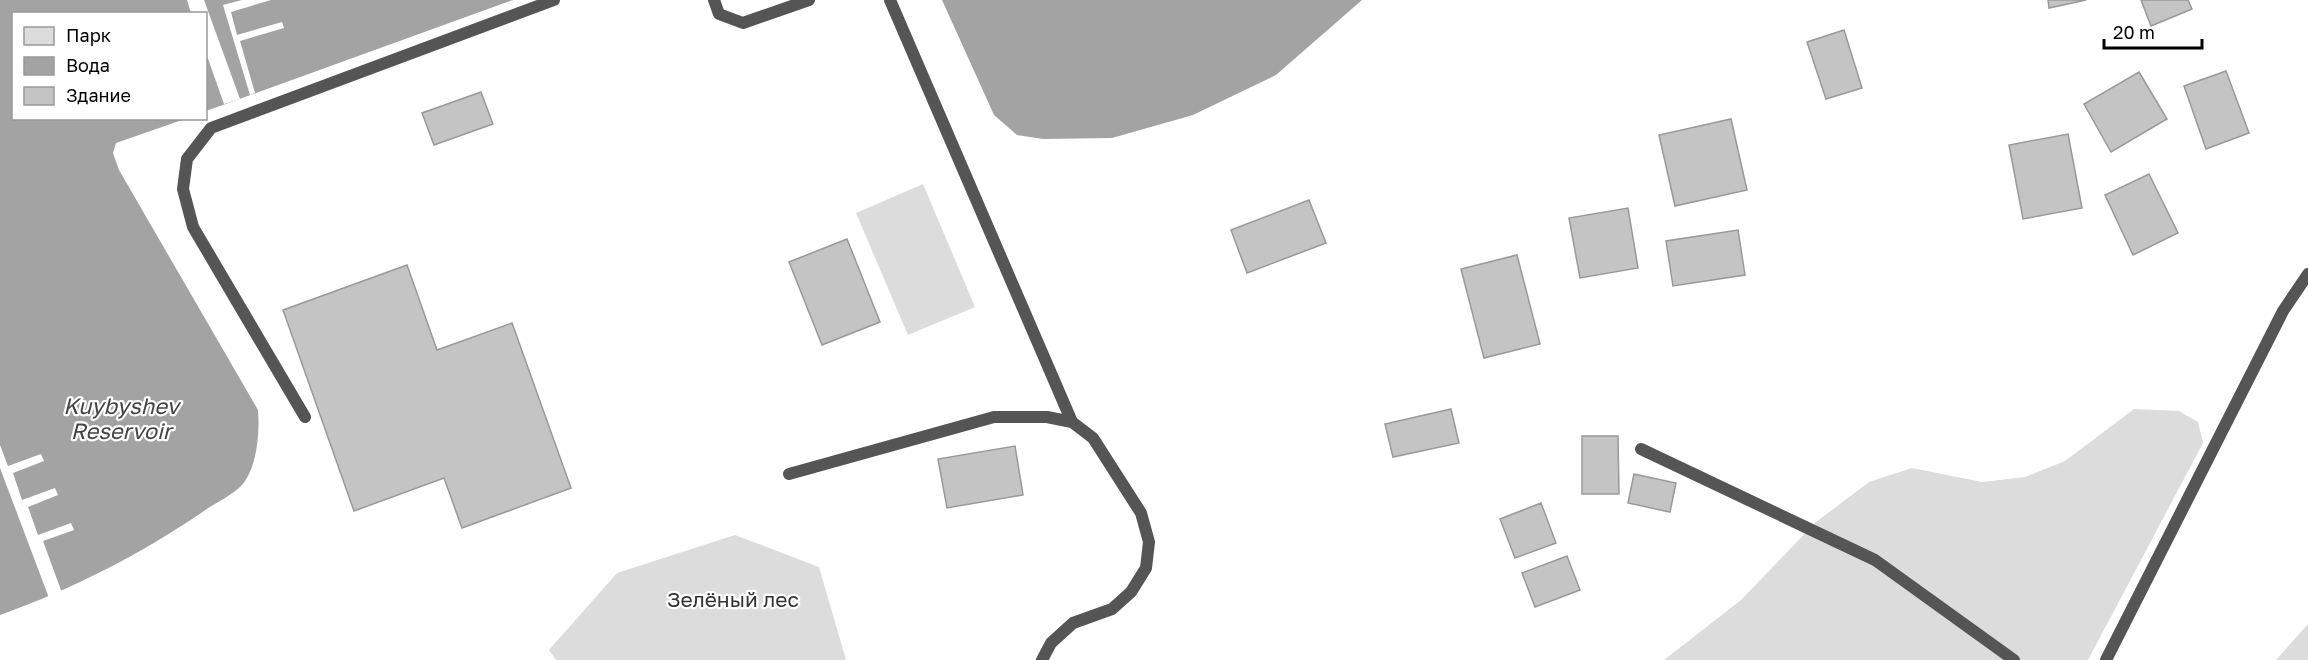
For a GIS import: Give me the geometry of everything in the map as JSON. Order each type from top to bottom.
[{"type":"lane","points":[[305,417],[193,227],[183,189],[187,159],[211,128],[554,0]]},
{"type":"lane","points":[[714,0],[719,14],[743,23],[809,0]]},
{"type":"lane","points":[[890,0],[1072,422]]},
{"type":"lane","points":[[2106,660],[2283,311],[2308,274]]},
{"type":"lane","points":[[789,474],[994,417],[1024,415],[1072,422],[1093,438],[1141,513],[1149,542],[1146,568],[1131,592],[1112,609],[1074,623],[1051,643],[1042,660]]},
{"type":"lane","points":[[1641,448],[1875,560],[2014,660]]},
{"type":"green space","points":[[923,184],[975,307],[908,335],[856,213]]},
{"type":"green space","points":[[2134,409],[2179,411],[2198,422],[2203,443],[2088,660],[1664,660],[1741,600],[1816,522],[1869,482],[1912,468],[1982,482],[2025,477],[2065,461]]},
{"type":"green space","name":"Зелёный лес","points":[[735,535],[819,567],[846,660],[556,660],[549,650],[617,573]]},
{"type":"green space","points":[[2308,624],[2308,660],[2276,660]]},
{"type":"water","name":"Kuybyshev Reservoir","points":[[0,0],[513,0],[207,111],[207,12],[12,12],[12,120],[182,120],[116,143],[113,153],[119,170],[258,410],[258,429],[251,469],[242,485],[234,492],[155,542],[105,570],[54,594],[0,615]]},
{"type":"water","points":[[942,0],[1362,0],[1276,75],[1193,115],[1112,138],[1043,139],[1017,135],[994,115]]},
{"type":"pier","points":[[187,0],[204,0],[240,99],[224,104],[207,56],[207,12],[191,12]]},
{"type":"pier","points":[[242,0],[271,0],[231,12],[237,35],[282,22],[284,28],[240,41],[255,93],[250,95],[223,5]]},
{"type":"pier","points":[[0,445],[8,466],[41,454],[44,461],[13,473],[22,500],[55,488],[58,495],[28,507],[38,535],[71,523],[74,530],[43,541],[62,593],[49,598],[0,468]]},
{"type":"building","points":[[2048,0],[2086,0],[2049,8]]},
{"type":"building","points":[[2141,0],[2188,0],[2192,9],[2151,26]]},
{"type":"building","points":[[1844,30],[1862,88],[1826,99],[1807,42]]},
{"type":"building","points":[[2226,71],[2249,133],[2206,149],[2184,86]]},
{"type":"building","points":[[2139,72],[2167,119],[2111,152],[2084,104]]},
{"type":"building","points":[[481,92],[493,124],[434,145],[422,113]]},
{"type":"building","points":[[1731,119],[1747,190],[1675,206],[1659,135]]},
{"type":"building","points":[[2068,134],[2082,208],[2023,219],[2009,145]]},
{"type":"building","points":[[2149,174],[2178,233],[2133,255],[2105,195]]},
{"type":"building","points":[[1309,200],[1326,243],[1247,273],[1231,230]]},
{"type":"building","points":[[1628,208],[1638,268],[1580,278],[1569,218]]},
{"type":"building","points":[[1738,230],[1745,275],[1673,286],[1666,241]]},
{"type":"building","points":[[847,239],[880,322],[822,345],[789,262]]},
{"type":"building","points":[[1517,255],[1540,344],[1484,358],[1461,269]]},
{"type":"building","points":[[407,265],[437,350],[512,323],[571,488],[462,528],[444,478],[354,511],[283,310]]},
{"type":"building","points":[[1451,409],[1459,443],[1393,457],[1385,424]]},
{"type":"building","points":[[1582,436],[1618,436],[1619,494],[1582,494]]},
{"type":"building","points":[[1015,446],[1023,495],[947,508],[938,459]]},
{"type":"building","points":[[1634,474],[1676,483],[1670,512],[1628,503]]},
{"type":"building","points":[[1541,503],[1556,543],[1515,558],[1500,519]]},
{"type":"building","points":[[1567,556],[1580,590],[1535,607],[1522,573]]}]
